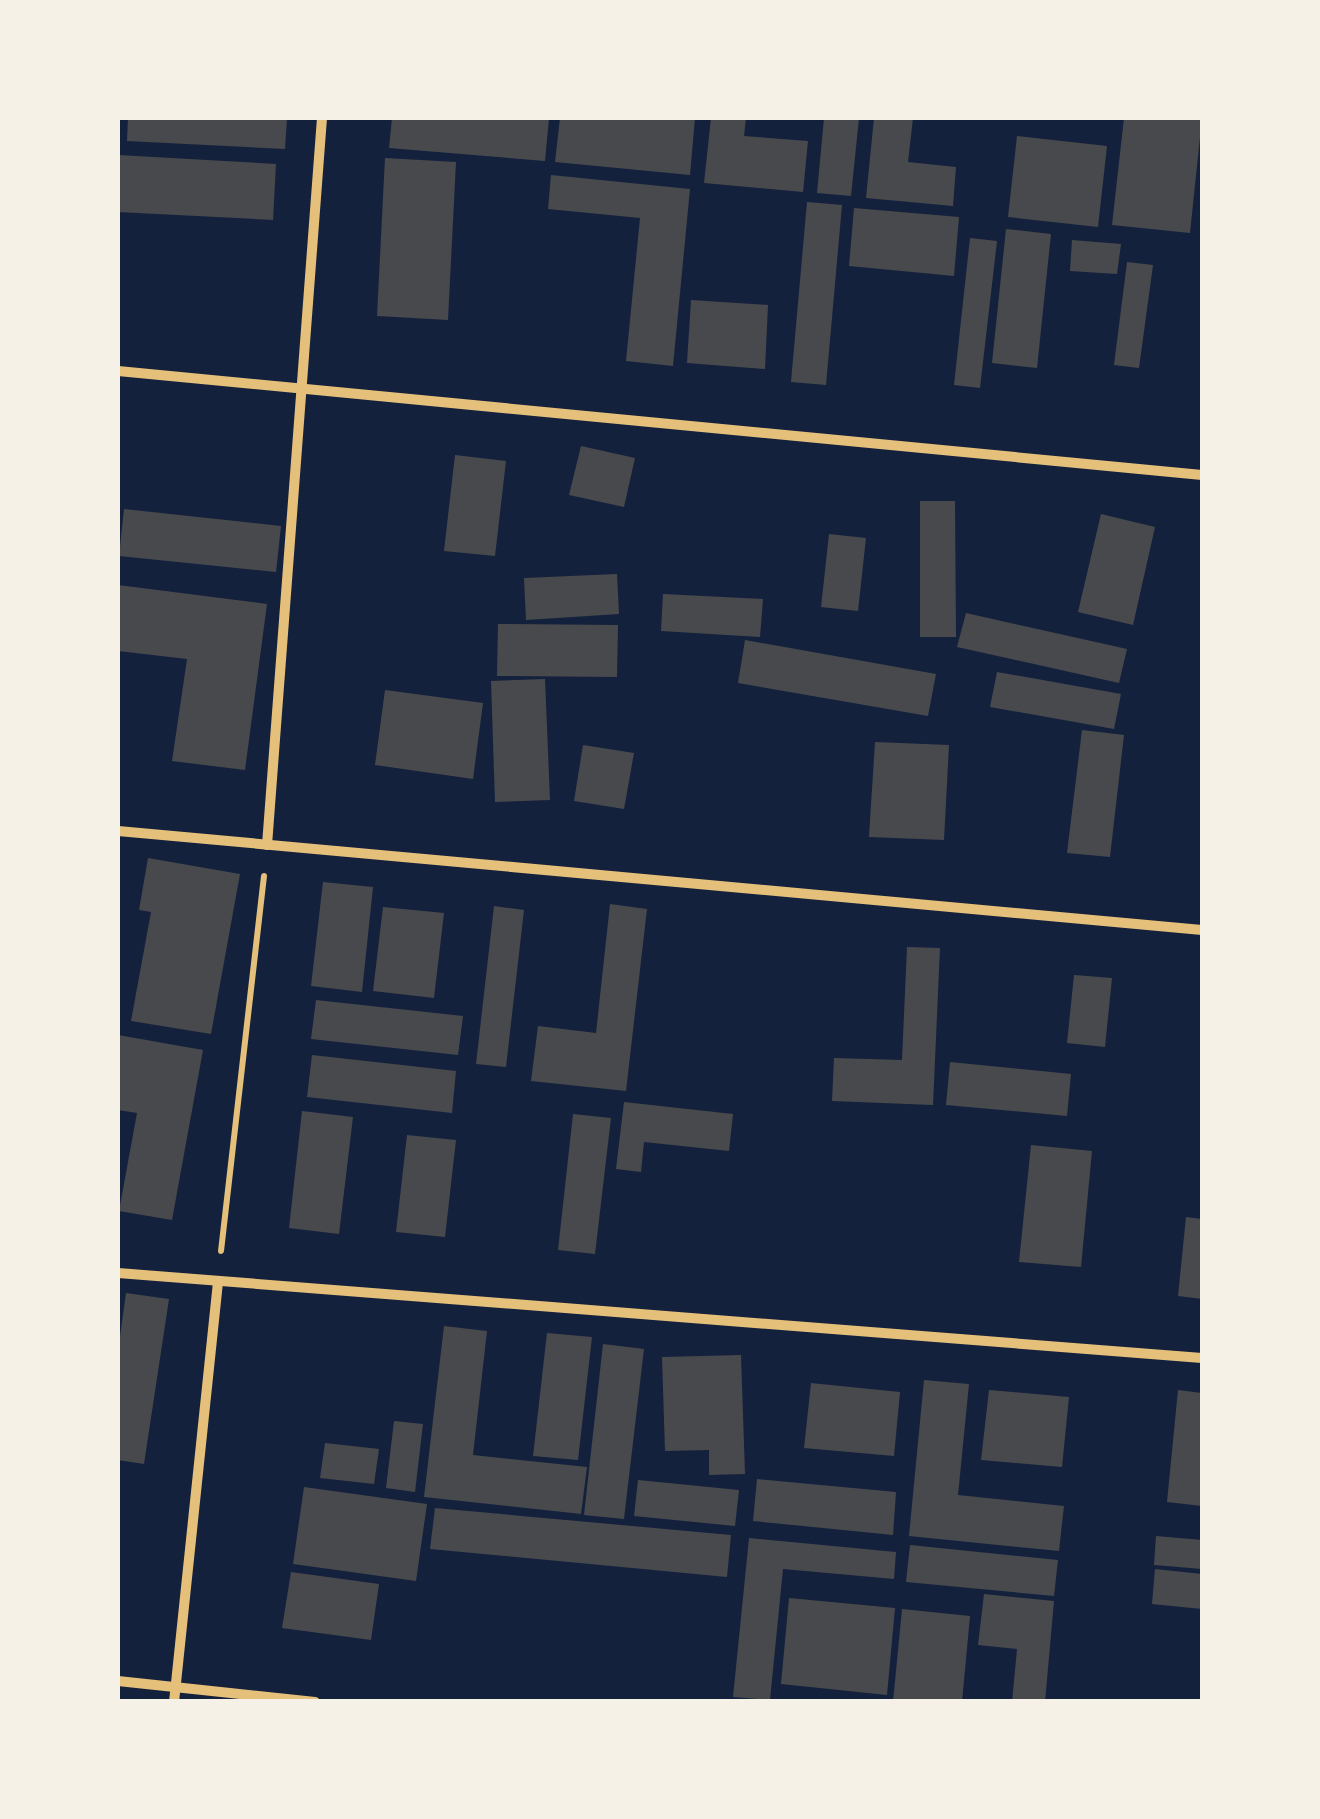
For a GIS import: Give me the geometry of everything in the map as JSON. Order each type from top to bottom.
[{"type":"street","points":[[267,844],[322,118]]},
{"type":"street","points":[[118,370],[1202,475]]},
{"type":"street","points":[[118,831],[1202,930]]},
{"type":"street","points":[[118,1272],[1202,1358]]},
{"type":"street","points":[[174,1702],[218,1282]]},
{"type":"street","points":[[118,1682],[316,1702]]},
{"type":"path","points":[[218,1282],[267,844]]},
{"type":"building","points":[[128,118],[287,118],[285,149],[127,141]]},
{"type":"building","points":[[392,118],[549,118],[545,161],[389,148]]},
{"type":"building","points":[[560,118],[695,118],[690,175],[555,162]]},
{"type":"building","points":[[711,118],[746,118],[744,136],[808,141],[803,192],[704,183]]},
{"type":"building","points":[[824,118],[859,118],[851,196],[817,193]]},
{"type":"building","points":[[874,118],[913,118],[908,162],[956,167],[953,206],[866,198]]},
{"type":"building","points":[[1124,118],[1202,118],[1190,233],[1112,225]]},
{"type":"building","points":[[1017,136],[1107,146],[1098,227],[1008,217]]},
{"type":"building","points":[[118,155],[276,164],[273,220],[118,212]]},
{"type":"building","points":[[385,158],[456,162],[448,320],[377,316]]},
{"type":"building","points":[[551,175],[690,189],[673,366],[626,361],[640,218],[548,209]]},
{"type":"building","points":[[807,202],[842,205],[826,385],[791,382]]},
{"type":"building","points":[[854,208],[959,217],[954,276],[849,266]]},
{"type":"building","points":[[1006,229],[1051,234],[1037,368],[992,363]]},
{"type":"building","points":[[970,238],[997,241],[980,388],[954,385]]},
{"type":"building","points":[[1072,240],[1121,244],[1117,274],[1070,271]]},
{"type":"building","points":[[1127,262],[1153,265],[1139,368],[1114,365]]},
{"type":"building","points":[[691,300],[768,305],[765,369],[687,363]]},
{"type":"building","points":[[581,446],[635,458],[624,507],[569,495]]},
{"type":"building","points":[[455,455],[506,461],[495,556],[444,551]]},
{"type":"building","points":[[920,501],[955,501],[956,637],[920,637]]},
{"type":"building","points":[[124,509],[281,526],[276,572],[119,556]]},
{"type":"building","points":[[1101,514],[1155,527],[1133,625],[1078,612]]},
{"type":"building","points":[[829,534],[866,538],[858,611],[821,607]]},
{"type":"building","points":[[617,574],[619,614],[526,620],[524,578]]},
{"type":"building","points":[[118,585],[267,604],[245,770],[172,761],[187,659],[118,651]]},
{"type":"building","points":[[663,594],[763,599],[760,637],[661,631]]},
{"type":"building","points":[[966,613],[1127,649],[1119,683],[957,647]]},
{"type":"building","points":[[498,624],[618,625],[617,677],[497,676]]},
{"type":"building","points":[[745,640],[936,674],[928,716],[738,683]]},
{"type":"building","points":[[997,672],[1121,694],[1114,729],[990,707]]},
{"type":"building","points":[[545,679],[550,800],[495,802],[491,681]]},
{"type":"building","points":[[385,690],[483,703],[473,779],[375,765]]},
{"type":"building","points":[[1082,730],[1124,735],[1110,857],[1067,853]]},
{"type":"building","points":[[875,742],[949,745],[944,840],[869,837]]},
{"type":"building","points":[[583,745],[634,753],[624,809],[574,801]]},
{"type":"building","points":[[148,858],[240,874],[211,1034],[131,1021],[151,912],[139,910]]},
{"type":"building","points":[[323,882],[373,887],[362,992],[311,986]]},
{"type":"building","points":[[610,904],[647,909],[626,1091],[531,1081],[538,1026],[596,1033]]},
{"type":"building","points":[[494,906],[524,910],[506,1067],[476,1064]]},
{"type":"building","points":[[383,907],[444,913],[434,998],[373,991]]},
{"type":"building","points":[[907,947],[940,948],[933,1105],[832,1101],[834,1058],[902,1060]]},
{"type":"building","points":[[1074,975],[1112,978],[1105,1047],[1067,1043]]},
{"type":"building","points":[[316,1000],[463,1016],[458,1055],[311,1039]]},
{"type":"building","points":[[118,1035],[203,1050],[172,1220],[119,1211],[137,1113],[118,1110]]},
{"type":"building","points":[[312,1055],[456,1071],[452,1113],[307,1097]]},
{"type":"building","points":[[950,1062],[1071,1074],[1067,1116],[946,1105]]},
{"type":"building","points":[[624,1102],[733,1114],[729,1151],[644,1142],[641,1172],[616,1169]]},
{"type":"building","points":[[302,1111],[353,1117],[339,1234],[289,1228]]},
{"type":"building","points":[[573,1114],[611,1118],[595,1254],[558,1250]]},
{"type":"building","points":[[407,1135],[456,1140],[445,1237],[396,1232]]},
{"type":"building","points":[[1031,1145],[1092,1151],[1081,1267],[1019,1262]]},
{"type":"building","points":[[1186,1217],[1202,1219],[1202,1299],[1178,1296]]},
{"type":"building","points":[[126,1293],[169,1299],[144,1464],[118,1460],[118,1351]]},
{"type":"building","points":[[444,1326],[487,1331],[473,1455],[587,1467],[581,1514],[424,1497]]},
{"type":"building","points":[[547,1333],[592,1337],[578,1460],[533,1456]]},
{"type":"building","points":[[603,1344],[644,1349],[624,1519],[584,1515]]},
{"type":"building","points":[[741,1355],[745,1474],[709,1475],[709,1450],[665,1451],[662,1357]]},
{"type":"building","points":[[924,1380],[969,1384],[958,1495],[1064,1506],[1059,1551],[909,1536]]},
{"type":"building","points":[[811,1383],[900,1392],[894,1456],[804,1448]]},
{"type":"building","points":[[989,1390],[1069,1397],[1062,1467],[981,1460]]},
{"type":"building","points":[[1178,1390],[1202,1393],[1202,1506],[1167,1502]]},
{"type":"building","points":[[394,1421],[423,1424],[415,1492],[386,1488]]},
{"type":"building","points":[[325,1443],[379,1449],[374,1484],[320,1478]]},
{"type":"building","points":[[757,1479],[896,1492],[893,1535],[753,1521]]},
{"type":"building","points":[[638,1480],[739,1490],[735,1526],[634,1516]]},
{"type":"building","points":[[304,1487],[427,1504],[416,1581],[293,1564]]},
{"type":"building","points":[[435,1508],[731,1535],[727,1577],[430,1549]]},
{"type":"building","points":[[1156,1536],[1202,1540],[1202,1569],[1154,1565]]},
{"type":"building","points":[[749,1538],[896,1552],[894,1579],[783,1569],[770,1700],[733,1697]]},
{"type":"building","points":[[910,1545],[1058,1560],[1054,1596],[906,1582]]},
{"type":"building","points":[[1155,1569],[1202,1574],[1202,1609],[1152,1604]]},
{"type":"building","points":[[291,1572],[379,1584],[371,1640],[282,1628]]},
{"type":"building","points":[[984,1594],[1054,1601],[1045,1702],[1012,1702],[1017,1649],[978,1645]]},
{"type":"building","points":[[789,1598],[895,1608],[887,1695],[781,1684]]},
{"type":"building","points":[[902,1609],[970,1616],[962,1702],[893,1702]]}]
